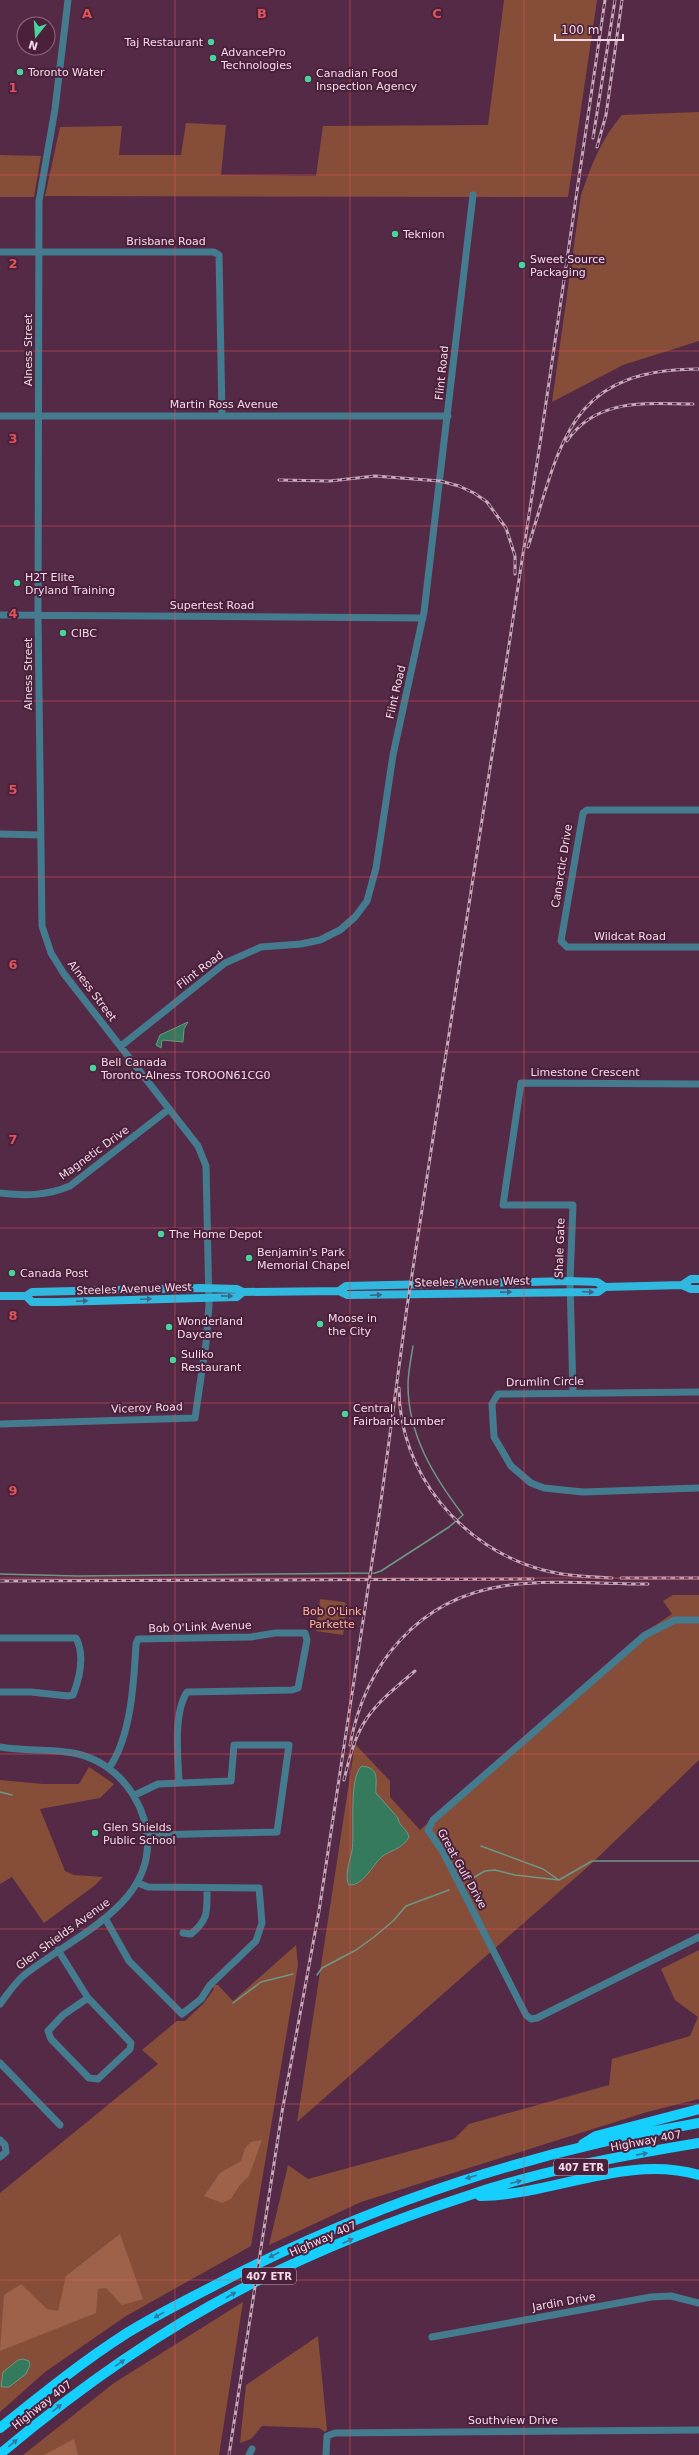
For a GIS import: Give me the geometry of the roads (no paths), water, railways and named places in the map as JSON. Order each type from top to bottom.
[{"type":"highway","points":[[576,2148],[596,2136],[699,2109]]},
{"type":"highway","name":"Highway 407","points":[[0,2428],[128,2333],[281,2252],[339,2225],[448,2184],[576,2148],[699,2123]]},
{"type":"highway","name":"Highway 407","points":[[0,2454],[71,2397],[162,2334],[248,2286],[357,2237],[464,2196],[536,2177],[699,2143]]},
{"type":"highway","points":[[464,2196],[509,2196],[599,2175],[634,2170],[662,2168],[699,2175]]},
{"type":"main road","name":"Steeles Avenue West","points":[[682,1285],[691,1279],[699,1279]]},
{"type":"main road","name":"Steeles Avenue West","points":[[26,1296],[32,1302],[58,1302],[236,1289],[243,1292],[339,1290],[346,1286],[570,1281],[597,1282],[605,1287],[682,1285],[691,1290],[699,1290]]},
{"type":"main road","name":"Steeles Avenue West","points":[[339,1290],[347,1296],[570,1291],[598,1292],[605,1287]]},
{"type":"main road","name":"Steeles Avenue West","points":[[0,1296],[26,1296],[32,1292],[209,1292]]},
{"type":"main road","points":[[58,1292],[58,1302]]},
{"type":"street","name":"Alness Street","points":[[68,0],[55,109],[39,201],[38,615],[42,926],[51,953],[78,994],[121,1046],[198,1146],[206,1166],[209,1292]]},
{"type":"street","name":"Flint Road","points":[[121,1046],[225,963],[262,947],[301,944],[320,940],[340,930],[355,917],[367,901],[376,868],[393,755],[424,618],[473,195]]},
{"type":"street","name":"Brisbane Road","points":[[0,252],[214,252],[219,255],[222,415]]},
{"type":"street","name":"Martin Ross Avenue","points":[[0,416],[448,416]]},
{"type":"street","name":"Supertest Road","points":[[0,615],[424,618]]},
{"type":"street","name":"Canarctic Drive","points":[[562,945],[583,813],[587,810],[699,810]]},
{"type":"street","points":[[0,834],[40,835]]},
{"type":"street","name":"Wildcat Road","points":[[562,945],[567,947],[699,947]]},
{"type":"street","name":"Limestone Crescent","points":[[573,1205],[503,1205],[521,1083],[699,1084]]},
{"type":"street","name":"Magnetic Drive","points":[[0,1193],[24,1196],[53,1193],[70,1186],[168,1108]]},
{"type":"street","name":"Shale Gate","points":[[573,1205],[570,1281],[573,1393]]},
{"type":"street","name":"Viceroy Road","points":[[0,1424],[195,1418],[206,1344],[209,1292]]},
{"type":"street","name":"Drumlin Circle","points":[[699,1392],[498,1394],[492,1404],[494,1437],[503,1454],[521,1476],[544,1488],[583,1492],[699,1488]]},
{"type":"street","name":"Great Gulf Drive","points":[[699,1620],[675,1620],[645,1634],[433,1820],[428,1830],[443,1852],[526,2015],[531,2019],[537,2018],[699,1937]]},
{"type":"street","name":"Bob O'Link Avenue","points":[[109,1768],[123,1740],[134,1677],[136,1644],[138,1639],[251,1637],[275,1633],[305,1634],[307,1640],[298,1688],[292,1690],[187,1692],[183,1698],[179,1721],[179,1782]]},
{"type":"street","points":[[0,1638],[76,1638],[81,1647],[80,1672],[73,1695],[68,1696],[31,1692],[0,1692]]},
{"type":"street","points":[[135,1795],[158,1784],[231,1781],[234,1745],[289,1745],[277,1832],[148,1835]]},
{"type":"street","name":"Glen Shields Avenue","points":[[0,1747],[18,1750],[67,1752],[87,1757],[109,1768],[135,1795],[148,1835],[147,1860],[138,1883],[124,1902],[105,1918],[22,1977],[0,2004]]},
{"type":"street","points":[[105,1918],[129,1960],[182,2014],[201,1999],[212,1983],[256,1941],[262,1923],[259,1888],[207,1889],[148,1887],[138,1883]]},
{"type":"street","points":[[183,1933],[191,1934],[201,1926],[206,1916],[207,1889]]},
{"type":"street","points":[[58,1950],[88,1998],[131,2043],[130,2049],[98,2079],[89,2078],[51,2039],[48,2031],[63,2015],[88,1998]]},
{"type":"street","points":[[0,2063],[60,2125]]},
{"type":"street","points":[[0,2140],[5,2145],[6,2152],[0,2156]]},
{"type":"street","name":"Jardin Drive","points":[[432,2337],[651,2297],[671,2296],[699,2303]]},
{"type":"street","name":"Southview Drive","points":[[326,2455],[328,2436],[335,2433],[699,2430]]},
{"type":"waterway","points":[[0,1574],[77,1576],[375,1573],[381,1571],[449,1527],[463,1515],[442,1486],[418,1438],[409,1403],[408,1385],[413,1346]]},
{"type":"waterway","points":[[0,1792],[12,1795]]},
{"type":"waterway","points":[[481,1846],[543,1869],[559,1880]]},
{"type":"waterway","points":[[471,1879],[485,1871],[495,1870],[515,1875],[559,1880],[592,1861],[699,1861]]},
{"type":"waterway","points":[[317,1975],[322,1968],[356,1950],[374,1937],[393,1921],[406,1906],[449,1890]]},
{"type":"waterway","points":[[233,2003],[261,1982],[293,1974]]},
{"type":"railway","points":[[229,2455],[282,2112],[319,1911],[379,1516],[407,1307],[541,437],[605,0]]},
{"type":"railway","points":[[593,138],[615,0]]},
{"type":"railway","points":[[597,147],[606,115],[622,0]]},
{"type":"railway","points":[[528,547],[550,476],[562,445],[576,419],[596,398],[621,382],[655,372],[699,369]]},
{"type":"railway","points":[[567,441],[579,427],[593,417],[608,410],[641,404],[693,404]]},
{"type":"railway","points":[[279,480],[330,481],[375,476],[440,481],[459,486],[474,493],[487,502],[506,528],[515,556],[515,574]]},
{"type":"railway","points":[[399,1388],[402,1419],[410,1449],[423,1477],[440,1503],[461,1525],[486,1544],[513,1559],[543,1570],[568,1575],[612,1578]]},
{"type":"railway","points":[[621,1578],[699,1578]]},
{"type":"railway","points":[[0,1581],[533,1579]]},
{"type":"railway","points":[[350,1745],[357,1715],[368,1688],[383,1663],[400,1640],[421,1621],[445,1605],[473,1593],[503,1586],[521,1584],[557,1582],[648,1584]]},
{"type":"railway","points":[[344,1780],[349,1759],[360,1729],[386,1696],[415,1671]]},
{"type":"place","name":"Taj Restaurant","points":[[211,42]]},
{"type":"place","name":"AdvancePro Technologies","points":[[213,58]]},
{"type":"place","name":"Toronto Water","points":[[20,72]]},
{"type":"place","name":"Canadian Food Inspection Agency","points":[[308,79]]},
{"type":"place","name":"Teknion","points":[[395,234]]},
{"type":"place","name":"Sweet Source Packaging","points":[[522,265]]},
{"type":"place","name":"H2T Elite Dryland Training","points":[[17,583]]},
{"type":"place","name":"CIBC","points":[[63,633]]},
{"type":"place","name":"Bell Canada Toronto-Alness TOROON61CG0","points":[[93,1068]]},
{"type":"place","name":"The Home Depot","points":[[161,1234]]},
{"type":"place","name":"Benjamin's Park Memorial Chapel","points":[[249,1258]]},
{"type":"place","name":"Canada Post","points":[[12,1273]]},
{"type":"place","name":"Moose in the City","points":[[320,1324]]},
{"type":"place","name":"Wonderland Daycare","points":[[169,1327]]},
{"type":"place","name":"Suliko Restaurant","points":[[173,1360]]},
{"type":"place","name":"Central Fairbank Lumber","points":[[345,1414]]},
{"type":"place","name":"Glen Shields Public School","points":[[95,1833]]},
{"type":"park label","name":"Bob O'Link Parkette","points":[[332,1617]]}]
